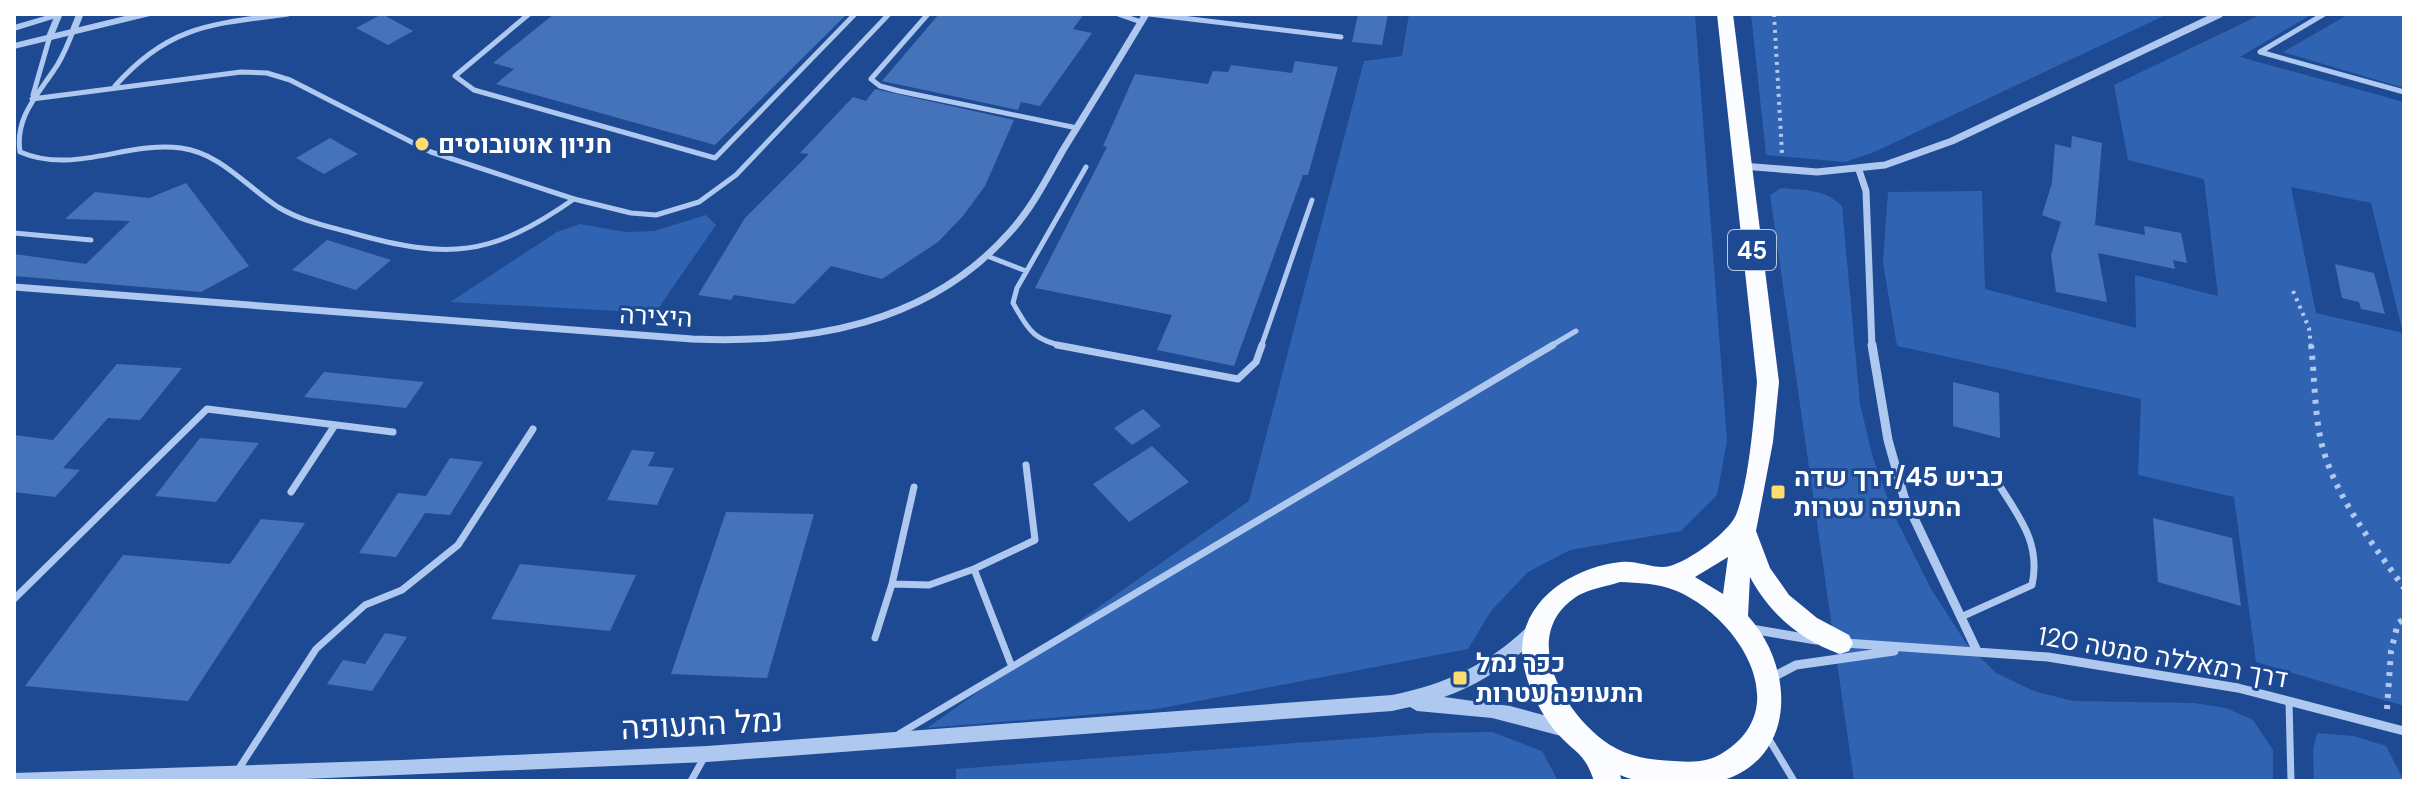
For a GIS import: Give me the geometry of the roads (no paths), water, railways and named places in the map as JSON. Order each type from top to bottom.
[{"type":"highway","name":"45","points":[[1725,14],[1768,382],[1767,413],[1756,485],[1745,521],[1739,622]]},
{"type":"highway","name":"45","points":[[1670,578],[1715,554],[1729,543],[1745,521]]},
{"type":"highway","points":[[1745,521],[1752,560],[1777,599],[1807,627],[1840,643]]},
{"type":"highway","points":[[1637,572],[1670,578],[1711,598],[1739,622],[1762,658],[1769,680],[1770,705],[1763,728],[1741,756],[1701,778],[1644,773],[1598,753],[1571,731],[1551,705],[1539,678],[1536,650],[1540,625],[1554,602],[1590,578],[1637,572]]},
{"type":"highway","points":[[1598,753],[1608,781]]},
{"type":"street","points":[[50,36],[60,14]]},
{"type":"street","points":[[14,28],[60,14]]},
{"type":"street","points":[[74,29],[80,14]]},
{"type":"street","points":[[14,46],[146,14]]},
{"type":"street","points":[[1741,166],[1783,171],[1859,170],[1885,165],[1952,141],[2220,14]]},
{"type":"street","name":"היצירה","points":[[14,287],[660,337],[747,340],[834,331],[885,318],[925,300],[987,256],[1033,200],[1145,17]]},
{"type":"street","points":[[1859,170],[1866,191],[1872,338],[1883,420],[1897,475],[1919,533],[1977,651]]},
{"type":"street","name":"דרך רמאללה סמטה 120","points":[[1739,622],[1840,643],[2048,657],[2238,688],[2404,731]]},
{"type":"street","name":"נמל התעופה","points":[[14,781],[707,754],[1392,703],[1421,698],[1490,670],[1514,652],[1540,625]]},
{"type":"street","name":"דרך רמאללה סמטה 120","points":[[1769,680],[1796,665],[1910,649]]},
{"type":"street","name":"נמל התעופה","points":[[1392,703],[1466,706],[1511,713],[1571,731]]},
{"type":"lane","points":[[115,86],[134,61],[175,36],[201,27],[288,14]]},
{"type":"lane","points":[[529,14],[455,76],[474,90],[715,158],[855,14]]},
{"type":"lane","points":[[32,99],[241,72],[267,73],[290,80],[431,152],[574,199],[631,213],[656,215],[699,202],[736,175],[889,14]]},
{"type":"lane","points":[[928,14],[871,79],[880,86],[899,91],[1077,128]]},
{"type":"lane","points":[[1118,14],[1341,37]]},
{"type":"lane","points":[[2324,14],[2260,52],[2404,92]]},
{"type":"lane","points":[[32,99],[55,69],[74,29]]},
{"type":"lane","points":[[50,36],[17,141],[20,152],[29,158],[56,162],[157,146],[196,151],[226,166],[279,207],[306,220],[400,246],[442,253],[480,250],[501,243],[556,213],[574,199]]},
{"type":"lane","points":[[1086,167],[1026,271],[1013,303],[1025,324],[1042,342],[1238,379],[1256,362],[1312,200]]},
{"type":"lane","points":[[14,233],[91,240]]},
{"type":"lane","points":[[987,256],[1026,271]]},
{"type":"lane","points":[[884,743],[1576,331]]},
{"type":"lane","points":[[14,599],[207,409],[393,432]]},
{"type":"lane","points":[[291,492],[335,425]]},
{"type":"lane","points":[[236,773],[316,649],[365,605],[402,590],[458,545],[533,429]]},
{"type":"lane","points":[[892,584],[929,585],[974,569],[1035,540],[1026,465]]},
{"type":"lane","points":[[1961,617],[2032,585],[2039,564],[2031,536],[1999,485]]},
{"type":"lane","points":[[875,638],[892,584],[914,487]]},
{"type":"lane","points":[[974,569],[1012,667]]},
{"type":"lane","points":[[2288,700],[2291,781]]},
{"type":"lane","points":[[1763,728],[1794,781]]},
{"type":"lane","points":[[691,781],[707,754]]},
{"type":"place","name":"חניון אוטובוסים","points":[[422,144]]},
{"type":"place","name":"כביש 45/דרך שדה התעופה עטרות","points":[[1778,492]]},
{"type":"place","name":"ככר נמל התעופה עטרות","points":[[1460,678]]}]
